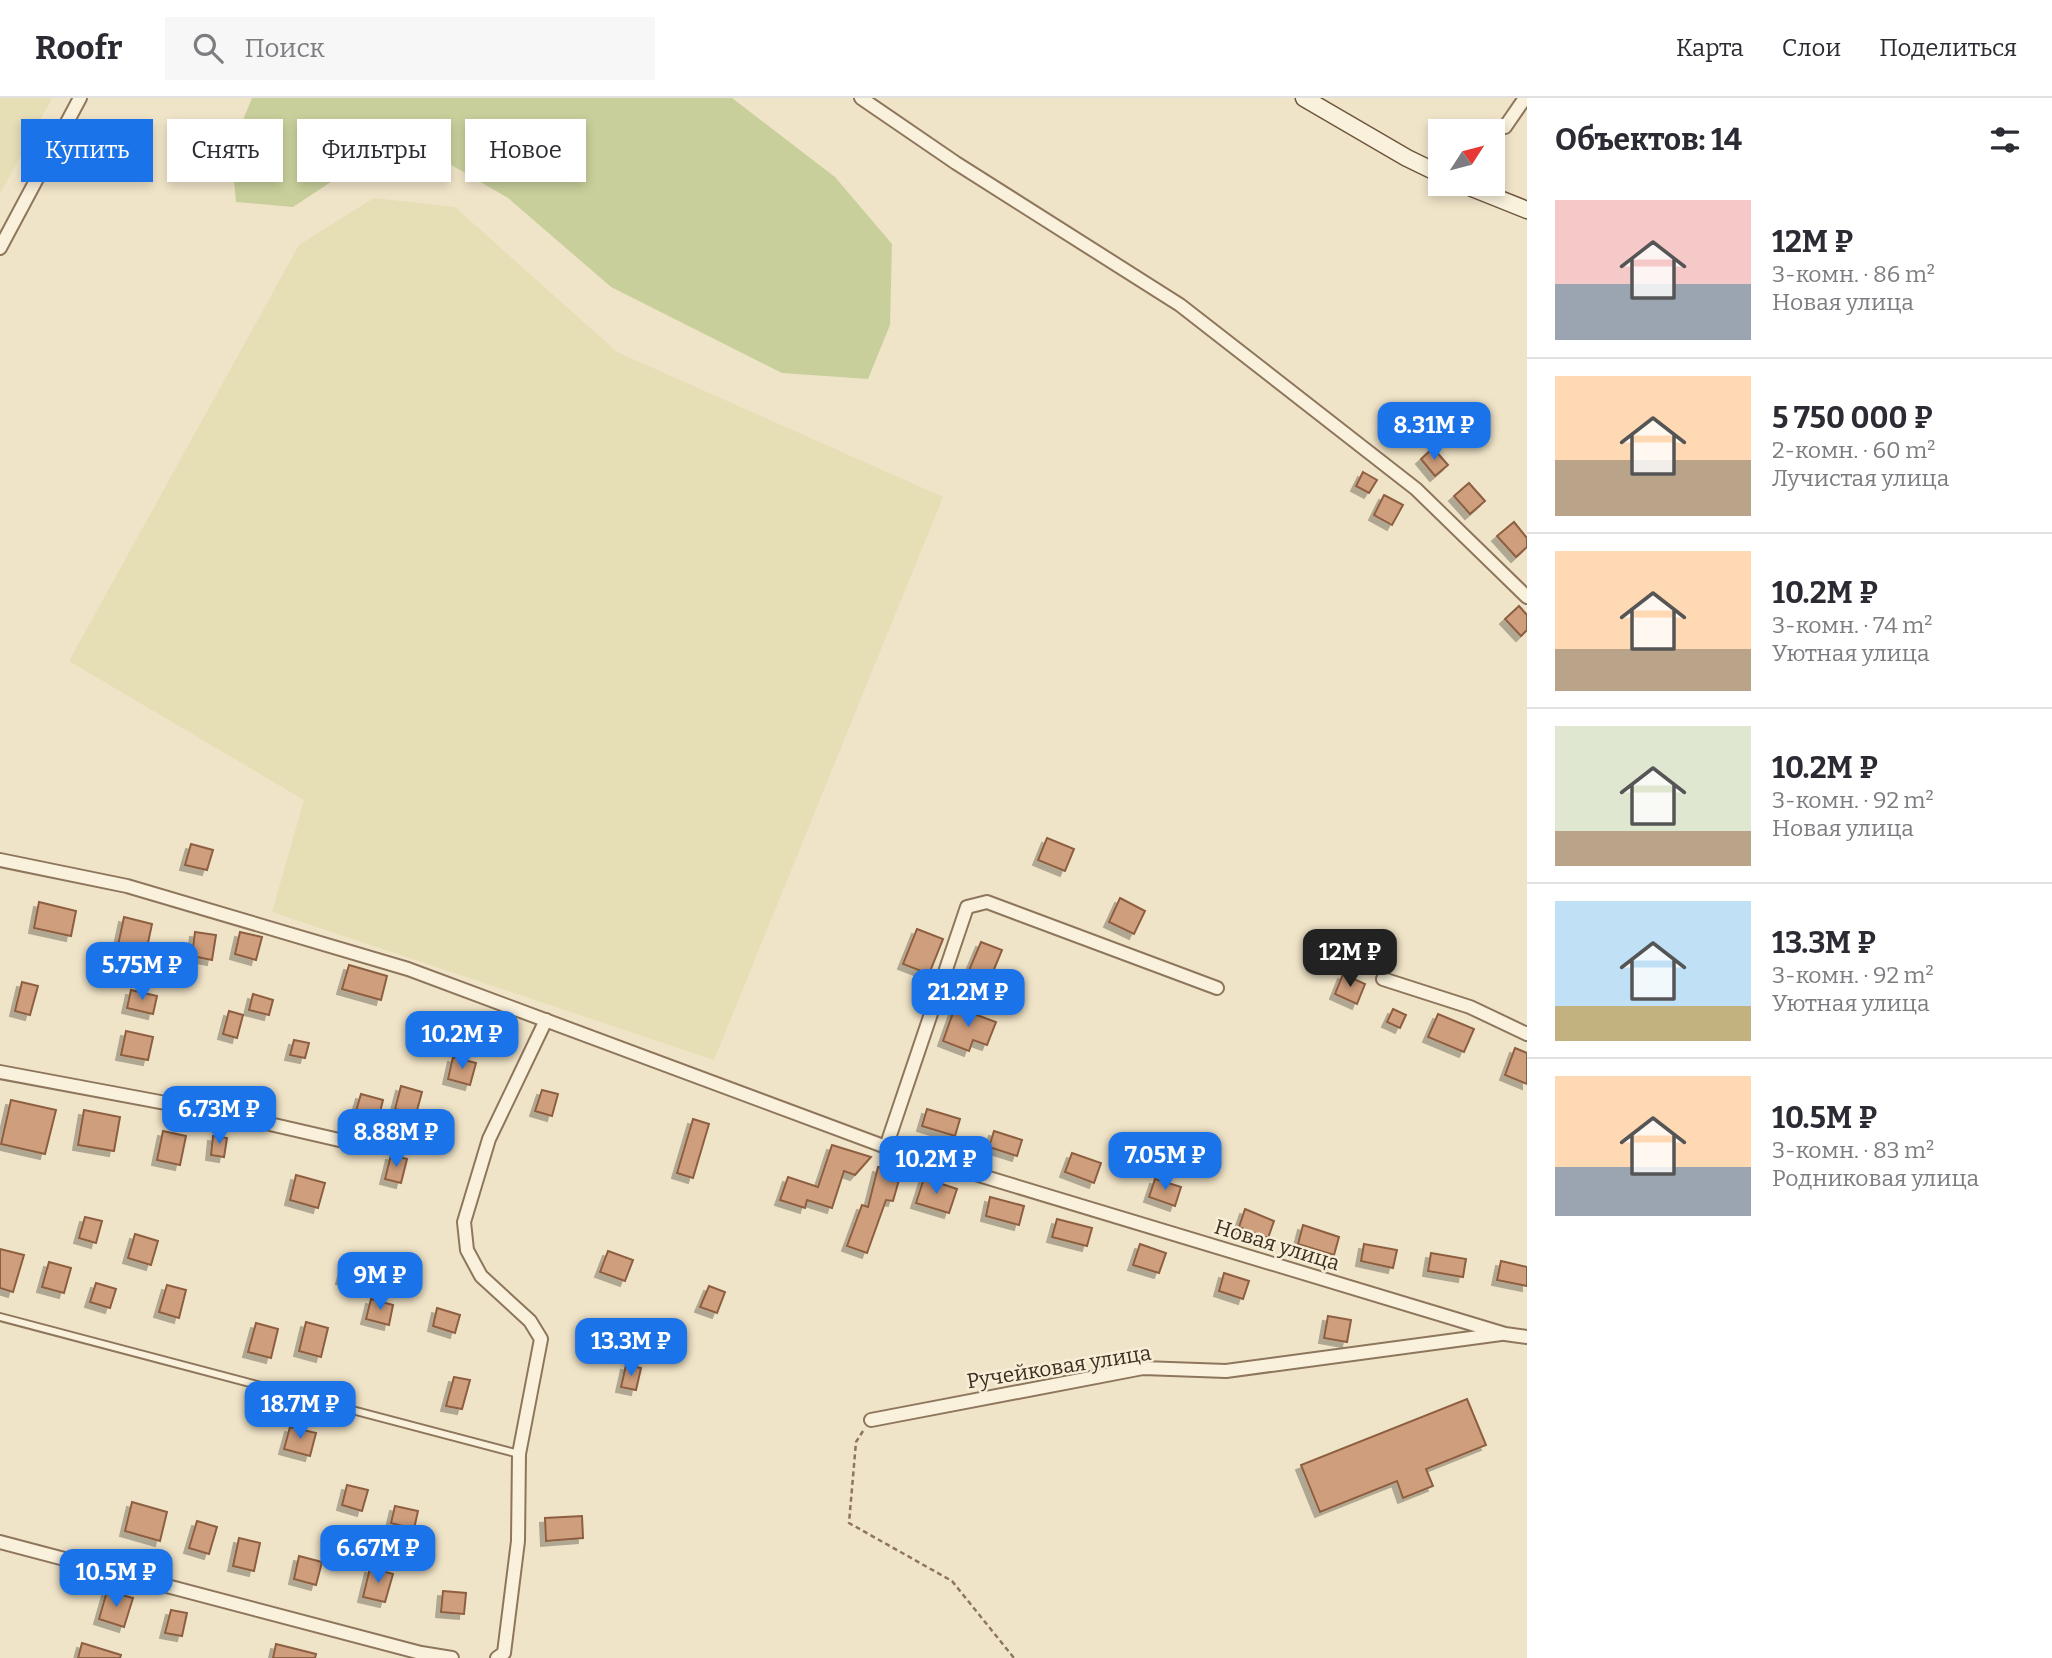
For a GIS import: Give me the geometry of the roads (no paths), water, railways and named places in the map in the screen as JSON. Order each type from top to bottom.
[{"type":"main road","points":[[1304,98],[1428,169]]},
{"type":"main road","points":[[1492,196],[1527,210]]},
{"type":"street","points":[[0,248],[80,98]]},
{"type":"street","points":[[861,98],[956,163],[1180,305],[1416,489],[1527,597]]},
{"type":"street","points":[[1505,127],[1525,98]]},
{"type":"street","name":"Новая улица","points":[[0,860],[127,886],[408,969],[886,1147],[1505,1334],[1527,1337]]},
{"type":"street","points":[[886,1147],[967,907],[987,902],[1217,988]]},
{"type":"street","points":[[1383,979],[1470,1007],[1527,1034]]},
{"type":"street","points":[[497,1658],[504,1653],[511,1605],[518,1541],[519,1454],[541,1339],[530,1321],[481,1276],[467,1250],[464,1222],[489,1139],[546,1020]]},
{"type":"street","points":[[0,1072],[235,1116],[361,1145]]},
{"type":"street","name":"Ручейковая улица","points":[[871,1420],[1143,1368],[1226,1371],[1505,1334]]},
{"type":"street","points":[[0,1542],[421,1653],[452,1658]]},
{"type":"lane","points":[[0,1317],[519,1454]]}]
